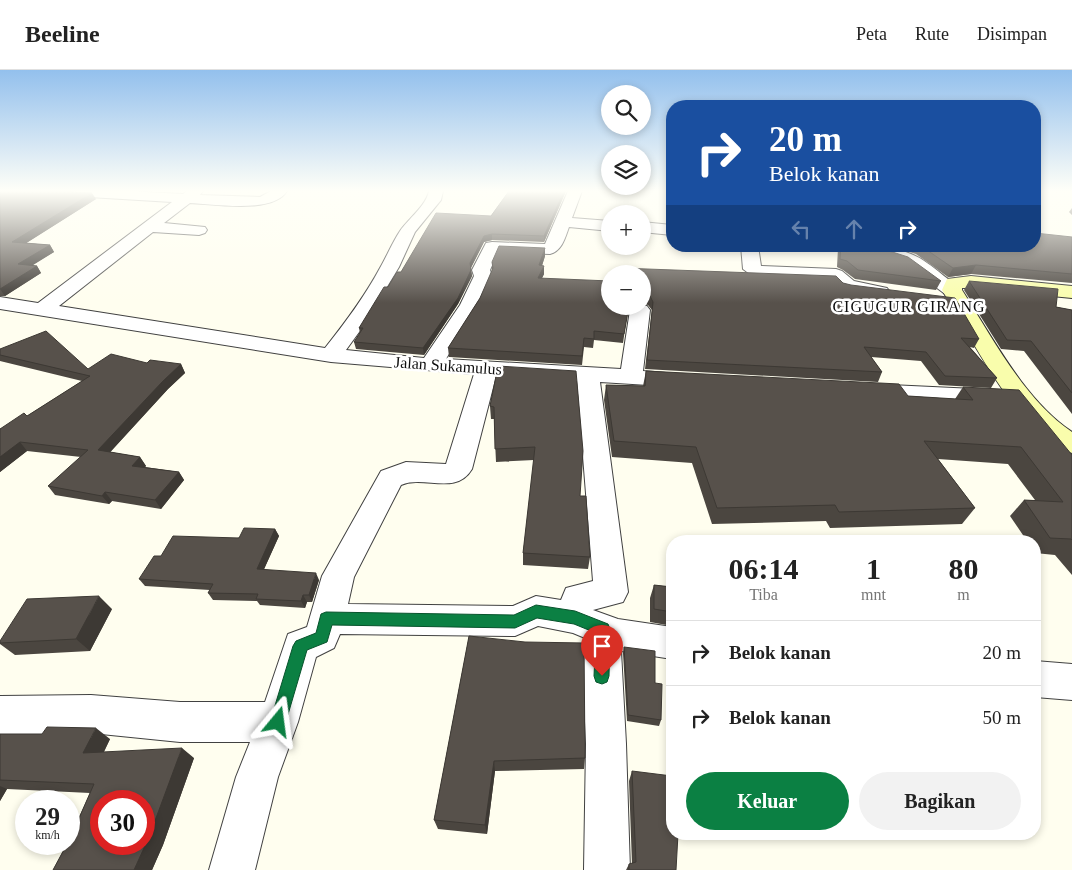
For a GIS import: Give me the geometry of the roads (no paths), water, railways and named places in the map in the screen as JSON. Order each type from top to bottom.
[{"type":"street","points":[[44,308],[148,228]]},
{"type":"street","points":[[179,228],[199,230]]},
{"type":"street","points":[[331,355],[352,328],[390,267],[393,256],[410,228]]},
{"type":"street","points":[[431,365],[456,323],[469,306],[483,276],[480,270],[492,247],[550,249],[555,243],[560,228]]},
{"type":"street","points":[[749,252],[752,269],[757,271],[836,275],[848,286],[893,293]]},
{"type":"street","points":[[885,252],[916,263],[955,295],[1020,398],[1054,432],[1072,444]]},
{"type":"street","points":[[955,295],[954,284],[971,282],[1072,292]]},
{"type":"street","points":[[930,297],[955,295]]},
{"type":"street","name":"Jalan Sukamulus","points":[[0,303],[44,308],[331,355],[431,365],[700,382]]},
{"type":"street","points":[[631,378],[639,315]]},
{"type":"street","points":[[232,870],[257,777],[278,722],[301,646],[322,637],[338,576],[391,478],[406,472],[451,474],[458,470],[487,368]]},
{"type":"street","points":[[588,375],[611,592],[578,598],[589,623],[602,676],[606,744],[607,870]]},
{"type":"street","points":[[848,390],[1020,398]]},
{"type":"street","points":[[326,619],[515,621],[536,611],[589,623],[618,636],[666,642]]},
{"type":"street","points":[[1041,679],[1072,682]]},
{"type":"street","points":[[0,716],[91,714],[180,722],[278,722]]},
{"type":"district","name":"CIGUGUR GIRANG","points":[[909,306]]}]
